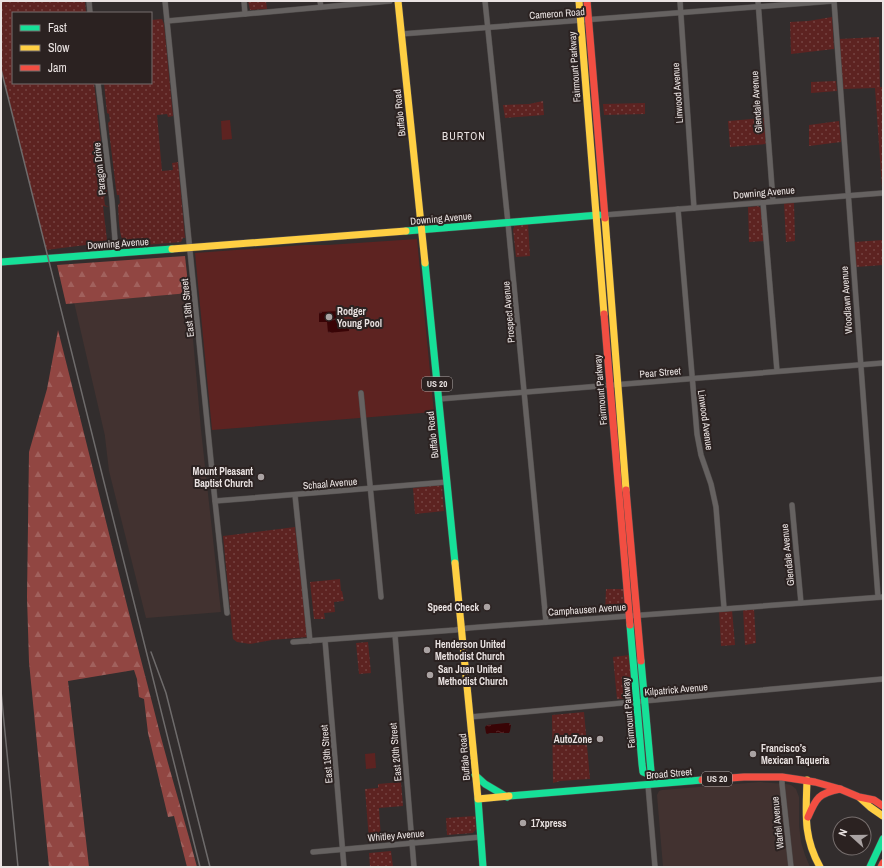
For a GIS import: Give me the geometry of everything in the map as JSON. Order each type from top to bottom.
[{"type":"main road","name":"Buffalo Road","points":[[398,1],[462,629],[483,867]]},
{"type":"main road","name":"Fairmount Parkway","points":[[578,1],[610,385],[641,701],[643,772],[648,774],[648,785]]},
{"type":"main road","name":"Fairmount Parkway","points":[[587,1],[618,384],[633,615]]},
{"type":"main road","name":"Downing Avenue","points":[[1,262],[604,215]]},
{"type":"main road","points":[[475,775],[485,784],[507,797]]},
{"type":"main road","name":"Broad Street","points":[[478,799],[756,776],[782,776],[807,780],[859,797],[874,800],[883,806]]},
{"type":"main road","points":[[807,780],[807,832],[810,847],[820,867]]},
{"type":"main road","points":[[807,820],[815,802],[819,797],[828,792],[840,790]]},
{"type":"main road","name":"Broad Street","points":[[859,797],[883,816]]},
{"type":"main road","points":[[870,867],[883,839]]},
{"type":"main road","points":[[881,867],[883,863]]},
{"type":"street","points":[[89,1],[90,12]]},
{"type":"street","name":"East 18th Street","points":[[166,1],[227,613]]},
{"type":"street","points":[[244,1],[245,14]]},
{"type":"street","points":[[320,1],[321,7]]},
{"type":"street","points":[[167,21],[390,1]]},
{"type":"street","name":"Prospect Avenue","points":[[485,1],[546,622]]},
{"type":"street","name":"Linwood Avenue","points":[[680,1],[694,208]]},
{"type":"street","name":"Cameron Road","points":[[402,34],[589,20],[758,4],[833,1]]},
{"type":"street","name":"Woodlawn Avenue","points":[[833,1],[860,364],[880,597]]},
{"type":"street","name":"Glendale Avenue","points":[[758,4],[773,201]]},
{"type":"street","name":"Paragon Drive","points":[[98,84],[112,201],[116,253]]},
{"type":"street","name":"Downing Avenue","points":[[604,215],[883,192]]},
{"type":"street","points":[[763,202],[777,371]]},
{"type":"street","name":"Linwood Avenue","points":[[678,209],[691,378],[697,434],[705,467],[712,484],[716,507],[724,608]]},
{"type":"street","name":"Pear Street","points":[[438,399],[883,363]]},
{"type":"street","points":[[361,393],[380,597]]},
{"type":"street","name":"Schaal Avenue","points":[[215,501],[447,482]]},
{"type":"street","points":[[295,495],[310,641]]},
{"type":"street","name":"Glendale Avenue","points":[[792,505],[801,602]]},
{"type":"street","name":"Camphausen Avenue","points":[[293,642],[880,597]]},
{"type":"street","name":"East 20th Street","points":[[395,635],[414,867]]},
{"type":"street","name":"East 19th Street","points":[[325,640],[344,867]]},
{"type":"street","name":"Kilpatrick Avenue","points":[[470,716],[883,679]]},
{"type":"street","name":"Warfel Avenue","points":[[782,776],[791,867]]},
{"type":"street","name":"Fairmount Parkway","points":[[648,785],[655,867]]},
{"type":"street","name":"Whitley Avenue","points":[[313,852],[481,837]]},
{"type":"shaded area","points":[[1,1],[85,1],[86,12],[12,12],[12,84],[94,84],[107,192],[104,198],[105,205],[109,207],[103,206],[107,240],[99,248],[88,247],[86,245],[46,250],[1,68]]},
{"type":"shaded area","points":[[248,1],[266,1],[267,9],[250,10]]},
{"type":"shaded area","points":[[832,17],[834,49],[791,54],[790,22]]},
{"type":"shaded area","points":[[162,19],[164,24],[173,116],[168,117],[167,114],[157,115],[162,171],[173,170],[172,163],[178,162],[185,238],[183,238],[181,242],[132,246],[124,243],[120,233],[118,205],[120,203],[119,195],[117,195],[116,189],[108,123],[110,121],[109,114],[107,113],[104,84],[152,84],[152,20]]},
{"type":"shaded area","points":[[879,37],[880,87],[883,87],[883,188],[875,88],[843,89],[839,39]]},
{"type":"shaded area","points":[[836,81],[837,91],[811,93],[811,82]]},
{"type":"shaded area","points":[[543,101],[544,115],[505,118],[503,105],[529,104]]},
{"type":"shaded area","points":[[645,103],[645,114],[604,115],[603,104]]},
{"type":"shaded area","points":[[764,118],[766,144],[730,147],[728,121]]},
{"type":"shaded area","points":[[230,120],[232,139],[222,140],[221,121]]},
{"type":"shaded area","points":[[839,121],[841,142],[809,146],[809,125]]},
{"type":"shaded area","points":[[794,202],[795,241],[786,242],[784,203]]},
{"type":"shaded area","points":[[758,206],[761,208],[764,241],[749,242],[748,207]]},
{"type":"shaded area","points":[[528,224],[530,256],[516,257],[513,229],[515,226]]},
{"type":"shaded area","points":[[417,239],[434,412],[212,430],[195,253]]},
{"type":"shaded area","points":[[883,240],[883,265],[856,267],[854,242]]},
{"type":"shaded area","points":[[189,293],[201,430],[221,612],[146,618],[109,471],[105,436],[74,302]]},
{"type":"shaded area","points":[[439,485],[442,486],[444,511],[415,514],[413,488]]},
{"type":"shaded area","points":[[295,527],[308,637],[272,640],[250,644],[237,642],[233,639],[223,536]]},
{"type":"shaded area","points":[[340,579],[344,601],[334,602],[335,612],[324,613],[325,619],[314,619],[310,582]]},
{"type":"shaded area","points":[[606,589],[624,589],[625,611],[605,613]]},
{"type":"shaded area","points":[[743,609],[754,609],[756,643],[745,645]]},
{"type":"shaded area","points":[[732,610],[735,645],[721,646],[719,611]]},
{"type":"shaded area","points":[[368,642],[371,673],[359,674],[356,643]]},
{"type":"shaded area","points":[[630,655],[633,693],[631,694],[630,698],[617,699],[613,657]]},
{"type":"shaded area","points":[[584,712],[590,779],[560,781],[553,783],[552,715]]},
{"type":"shaded area","points":[[375,753],[376,768],[366,769],[365,754]]},
{"type":"shaded area","points":[[401,782],[403,806],[379,808],[381,838],[369,840],[365,789],[378,788],[378,784]]},
{"type":"shaded area","points":[[760,782],[786,784],[791,785],[796,789],[799,797],[799,825],[801,842],[810,867],[663,867],[657,795],[659,791]]},
{"type":"shaded area","points":[[475,816],[476,829],[473,833],[447,835],[446,818]]},
{"type":"shaded area","points":[[391,851],[393,867],[370,867],[369,853]]},
{"type":"green space","points":[[185,256],[189,293],[66,304],[57,265]]},
{"type":"green space","points":[[58,330],[158,726],[197,867],[187,867],[174,816],[168,817],[148,733],[144,699],[139,697],[137,679],[134,670],[68,681],[89,867],[49,867],[29,662],[27,597],[29,452],[47,389]]},
{"type":"water","name":"Rodger Young Pool","points":[[338,311],[339,324],[349,323],[349,331],[328,333],[327,322],[319,322],[319,312]]},
{"type":"water","points":[[509,723],[511,725],[509,733],[486,733],[485,727],[487,725]]},
{"type":"railway","points":[[1,69],[200,867]]},
{"type":"railway","points":[[151,652],[166,693],[210,867]]},
{"type":"railway","points":[[1,691],[18,867]]},
{"type":"traffic: fast","points":[[406,231],[599,215]]},
{"type":"traffic: fast","points":[[1,262],[172,249]]},
{"type":"traffic: fast","points":[[425,263],[455,563]]},
{"type":"traffic: fast","points":[[630,625],[642,764],[643,772],[648,774],[651,771],[641,661]]},
{"type":"traffic: fast","points":[[475,775],[485,784],[507,797]]},
{"type":"traffic: fast","points":[[509,796],[702,780]]},
{"type":"traffic: fast","points":[[478,799],[483,867]]},
{"type":"traffic: fast","points":[[870,867],[883,839]]},
{"type":"traffic: slow","points":[[398,1],[425,263]]},
{"type":"traffic: slow","points":[[579,1],[604,314]]},
{"type":"traffic: slow","points":[[605,218],[626,490]]},
{"type":"traffic: slow","points":[[172,249],[406,231]]},
{"type":"traffic: slow","points":[[455,563],[478,799],[509,796]]},
{"type":"traffic: slow","points":[[807,780],[806,814],[808,835],[820,867]]},
{"type":"traffic: slow","points":[[860,798],[883,816]]},
{"type":"traffic: jam","points":[[587,1],[605,218]]},
{"type":"traffic: jam","points":[[604,314],[630,625]]},
{"type":"traffic: jam","points":[[626,490],[641,661]]},
{"type":"traffic: jam","points":[[702,780],[744,777],[782,777],[815,782],[840,789],[859,797],[874,800],[883,806]]},
{"type":"traffic: jam","points":[[808,817],[813,805],[819,797],[827,792],[840,789]]},
{"type":"traffic: jam","points":[[881,867],[883,863]]},
{"type":"place","name":"Rodger Young Pool","points":[[329,317]]},
{"type":"place","name":"Mount Pleasant Baptist Church","points":[[261,477]]},
{"type":"place","name":"Speed Check","points":[[487,607]]},
{"type":"place","name":"Henderson United Methodist Church","points":[[427,650]]},
{"type":"place","name":"San Juan United Methodist Church","points":[[430,675]]},
{"type":"place","name":"AutoZone","points":[[600,739]]},
{"type":"place","name":"Francisco’s Mexican Taqueria","points":[[753,754]]},
{"type":"place","name":"17xpress","points":[[523,823]]},
{"type":"district","name":"BURTON","points":[[464,136]]}]
